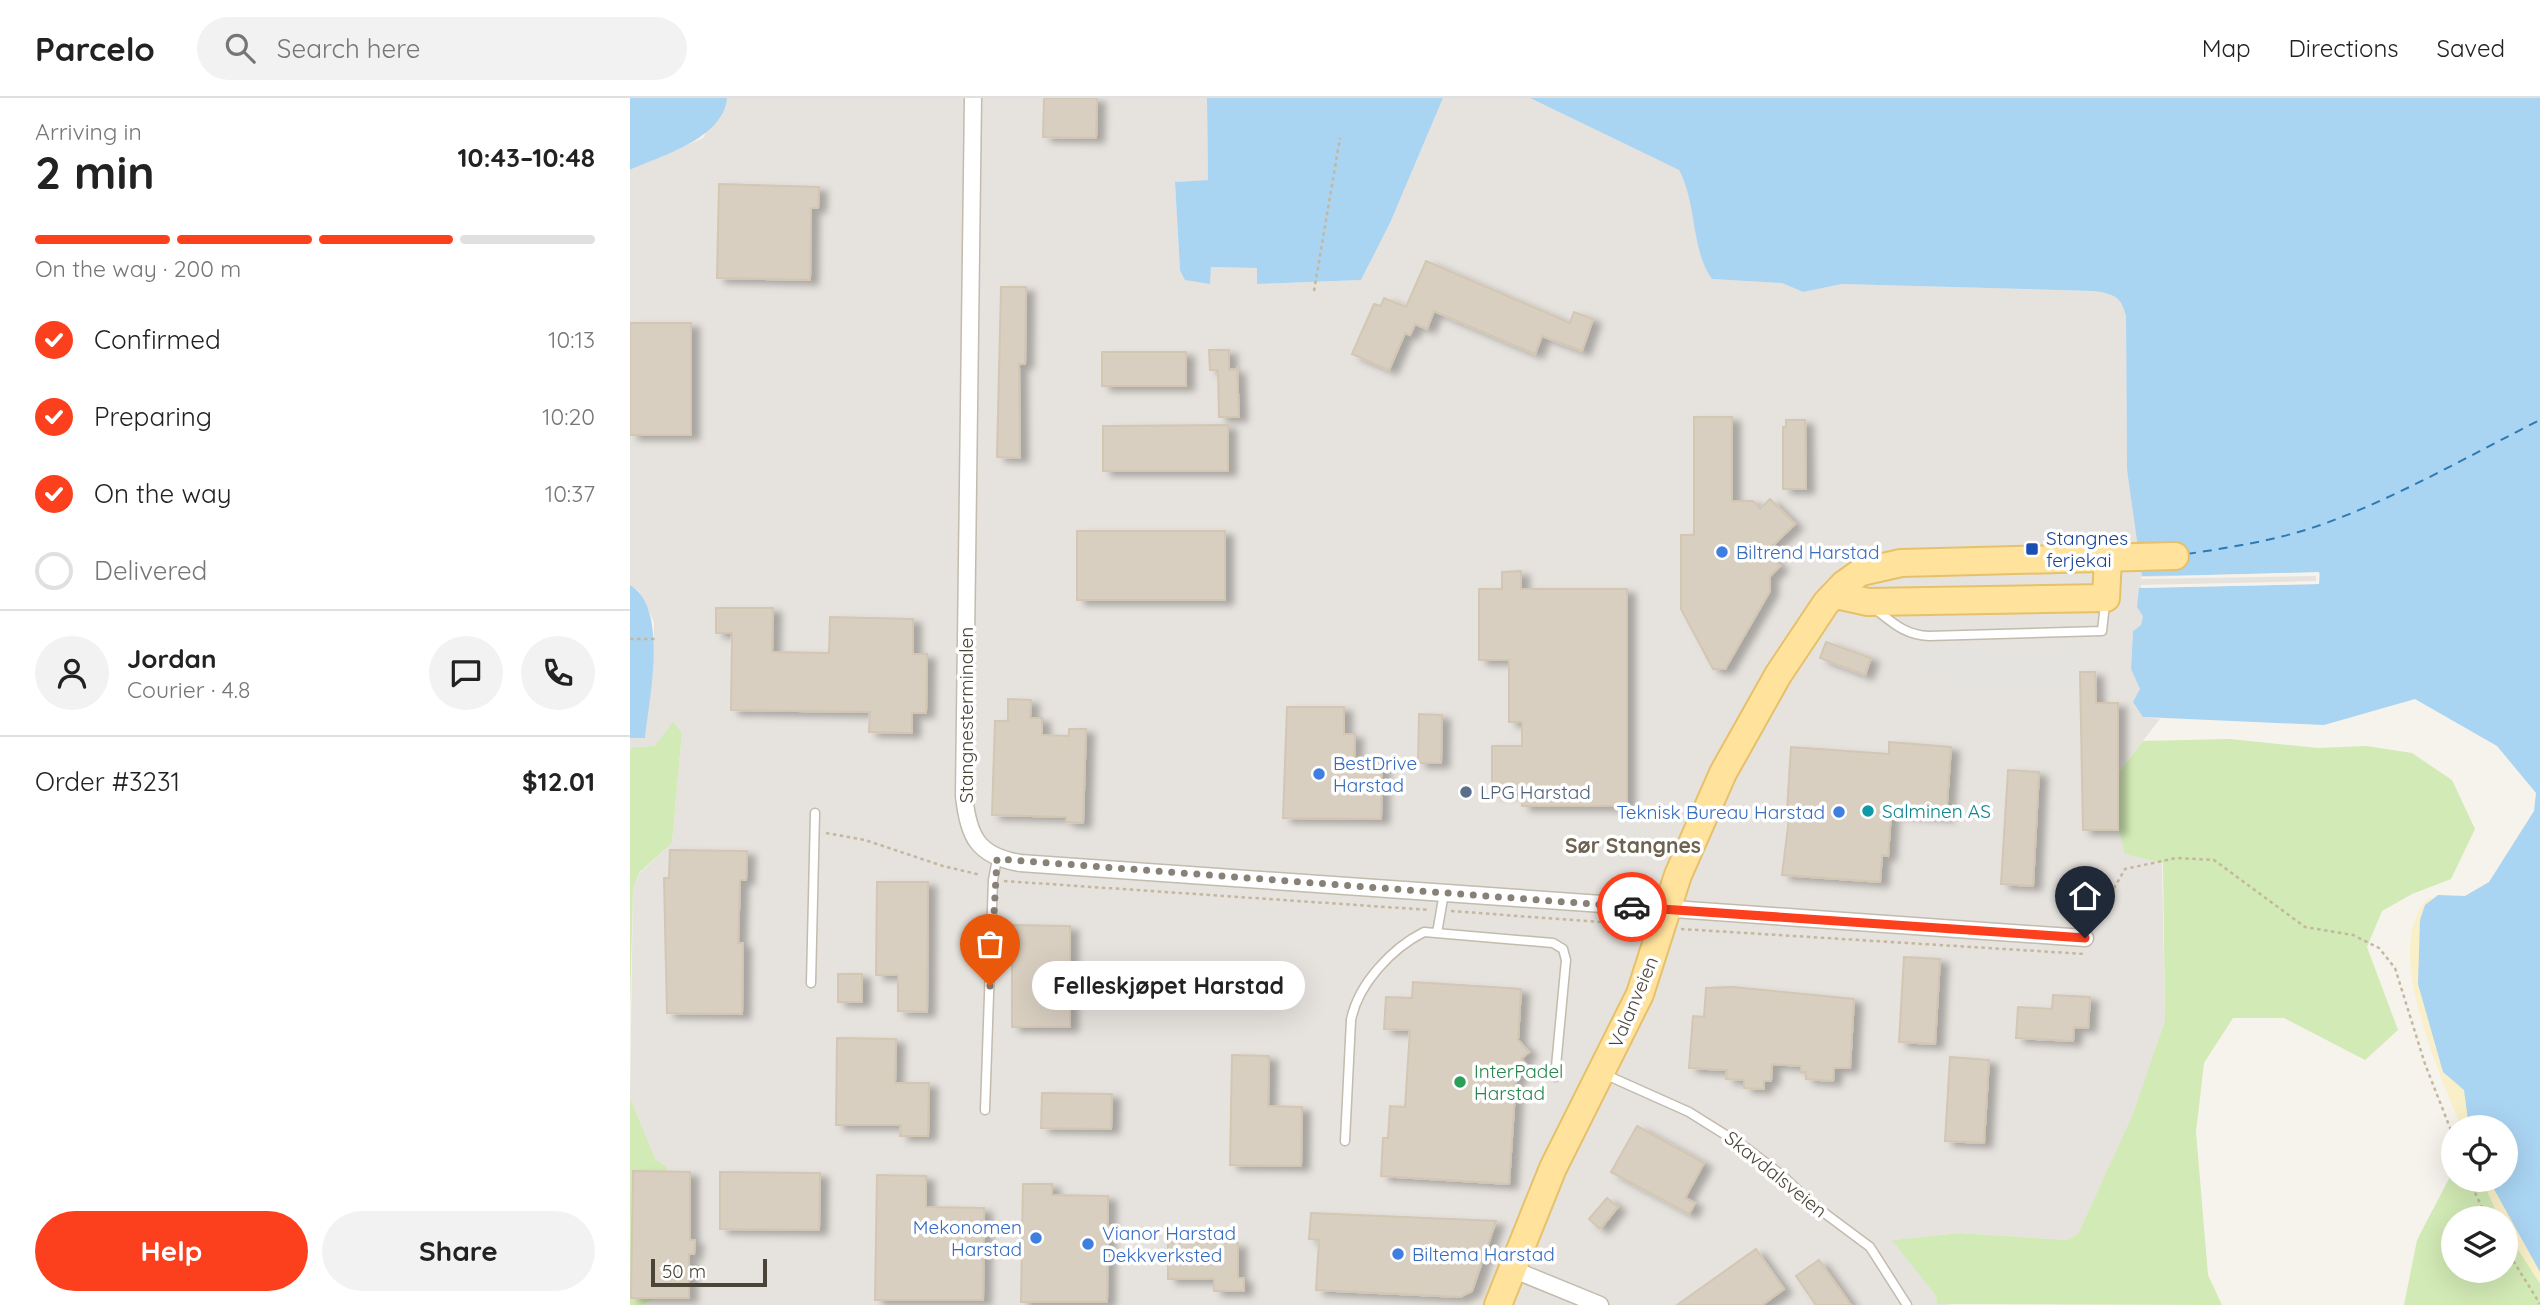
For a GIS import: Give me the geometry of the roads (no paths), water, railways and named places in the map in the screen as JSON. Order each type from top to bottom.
[{"type":"main road","name":"Valanveien","points":[[1497,1305],[1553,1168],[1640,994],[1673,919],[1692,840],[1723,773],[1808,626],[1844,583],[1861,572],[1882,565],[2175,556]]},
{"type":"main road","points":[[1836,595],[1868,602],[2106,597],[2118,558]]},
{"type":"street","name":"Stangnesterminalen","points":[[973,98],[964,795],[972,834],[980,847],[997,859]]},
{"type":"street","points":[[997,859],[1444,893],[1673,919],[2085,938]]},
{"type":"street","points":[[1512,1269],[1600,1305]]},
{"type":"lane","points":[[811,983],[815,813]]},
{"type":"lane","points":[[985,1110],[991,934],[997,859]]},
{"type":"lane","points":[[1437,933],[1444,893]]},
{"type":"lane","points":[[1345,1141],[1350,1020],[1354,1002],[1372,976],[1406,941],[1424,932],[1553,943],[1563,949],[1566,960],[1555,1077]]},
{"type":"lane","name":"Skavdalsveien","points":[[1602,1072],[1721,1130],[1870,1247],[1907,1305]]},
{"type":"water","points":[[630,98],[727,98],[723,112],[703,135],[630,170]]},
{"type":"water","points":[[1207,98],[1443,98],[1390,223],[1361,280],[1257,284],[1257,268],[1211,267],[1210,284],[1185,280],[1180,270],[1175,182],[1208,180]]},
{"type":"water","points":[[1530,98],[2540,98],[2540,1272],[2518,1232],[2518,1206],[2503,1206],[2496,1192],[2518,1192],[2518,1115],[2467,1115],[2464,1090],[2443,1072],[2418,984],[2420,920],[2425,905],[2438,895],[2465,896],[2489,882],[2534,811],[2536,793],[2497,746],[2415,699],[2324,725],[2143,717],[2133,702],[2140,689],[2131,669],[2133,631],[2141,625],[2143,616],[2137,607],[2139,588],[2319,584],[2320,573],[2142,576],[2127,469],[2126,316],[2119,300],[2111,295],[2093,291],[1842,284],[1803,292],[1782,283],[1712,279],[1701,254],[1689,197],[1679,170]]},
{"type":"water","points":[[630,585],[642,597],[653,633],[654,655],[645,738],[630,738]]},
{"type":"place","name":"Stangnes ferjekai","points":[[2032,549]]},
{"type":"place","name":"Biltrend Harstad","points":[[1722,552]]},
{"type":"place","name":"BestDrive Harstad","points":[[1319,774]]},
{"type":"place","name":"LPG Harstad","points":[[1466,792]]},
{"type":"place","name":"Salminen AS","points":[[1868,811]]},
{"type":"place","name":"Teknisk Bureau Harstad","points":[[1839,812]]},
{"type":"place","name":"Felleskjøpet Harstad","points":[[990,986]]},
{"type":"place","name":"InterPadel Harstad","points":[[1460,1082]]},
{"type":"place","name":"Mekonomen Harstad","points":[[1036,1238]]},
{"type":"place","name":"Vianor Harstad Dekkverksted","points":[[1088,1244]]},
{"type":"place","name":"Biltema Harstad","points":[[1398,1254]]},
{"type":"district","name":"Sør Stangnes","points":[[1633,846]]}]
